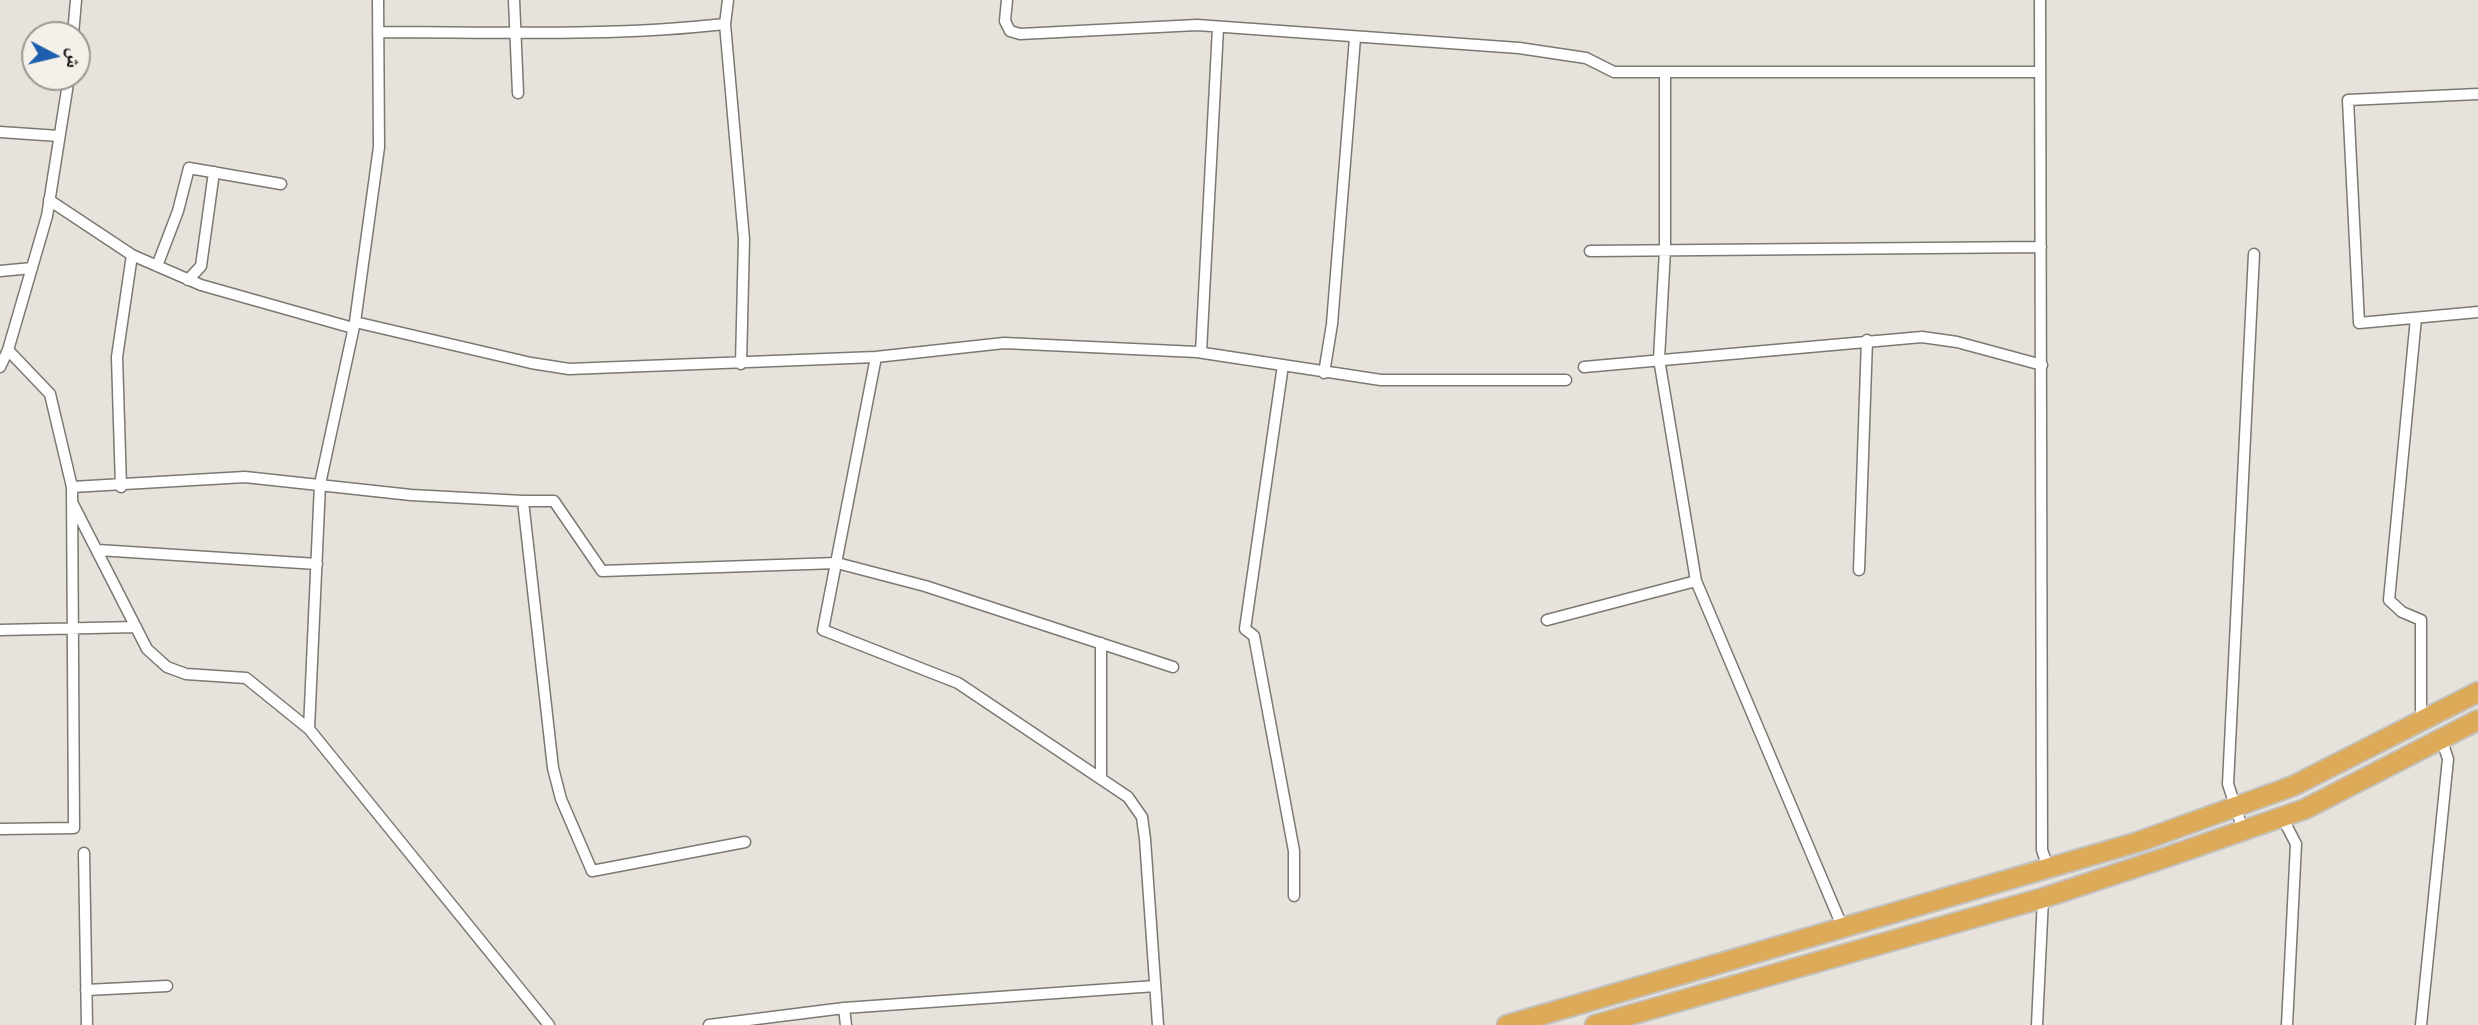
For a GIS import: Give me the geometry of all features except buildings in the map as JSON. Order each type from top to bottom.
[{"type":"highway","points":[[1507,1025],[1842,926],[2049,870],[2236,807],[2293,786],[2478,692]]},
{"type":"highway","points":[[1595,1025],[2043,898],[2282,817],[2305,809],[2478,720]]},
{"type":"street","points":[[74,21],[76,0]]},
{"type":"street","points":[[309,729],[320,484],[354,325],[379,147],[378,0]]},
{"type":"street","points":[[514,0],[518,93]]},
{"type":"street","points":[[728,0],[724,24],[744,239],[741,364]]},
{"type":"street","points":[[1007,0],[1004,21],[1010,31],[1020,34],[1198,25],[1519,48],[1586,58],[1614,72],[2040,72]]},
{"type":"street","points":[[2040,0],[2042,850],[2049,870]]},
{"type":"street","points":[[379,32],[647,33],[724,24]]},
{"type":"street","points":[[1201,352],[1218,28]]},
{"type":"street","points":[[1324,373],[1332,324],[1355,38]]},
{"type":"street","points":[[1665,73],[1665,250],[1659,359],[1696,581],[1842,926]]},
{"type":"street","points":[[0,367],[8,351],[50,200],[67,91]]},
{"type":"street","points":[[2478,94],[2348,100],[2359,323],[2478,312]]},
{"type":"street","points":[[0,132],[59,136]]},
{"type":"street","points":[[158,266],[178,211],[189,168],[281,184]]},
{"type":"street","points":[[188,280],[201,266],[214,172]]},
{"type":"street","points":[[50,200],[132,255],[188,280],[354,325],[569,369],[876,357],[1004,343],[1201,352],[1381,380],[1566,380]]},
{"type":"street","points":[[1590,251],[2041,247]]},
{"type":"street","points":[[2243,830],[2228,784],[2254,254]]},
{"type":"street","points":[[121,487],[117,357],[132,255]]},
{"type":"street","points":[[0,271],[32,268]]},
{"type":"street","points":[[2416,318],[2389,600],[2402,612],[2421,620],[2421,722]]},
{"type":"street","points":[[1584,367],[1922,337],[1957,342],[2042,365]]},
{"type":"street","points":[[1860,570],[1867,340]]},
{"type":"street","points":[[0,829],[74,828],[72,487],[50,394],[8,351]]},
{"type":"street","points":[[876,357],[823,630],[958,683],[1128,797],[1142,817],[1158,1025]]},
{"type":"street","points":[[1283,365],[1245,629],[1254,636],[1292,837],[1294,896]]},
{"type":"street","points":[[72,487],[121,487],[245,477],[411,495],[554,501],[602,571],[837,563],[925,586],[1173,667]]},
{"type":"street","points":[[523,501],[553,768],[561,799],[592,871],[746,842]]},
{"type":"street","points":[[73,504],[147,649],[167,667],[195,677],[246,678],[309,729],[517,989],[549,1025]]},
{"type":"street","points":[[98,550],[317,564]]},
{"type":"street","points":[[1547,620],[1696,581]]},
{"type":"street","points":[[0,630],[136,627]]},
{"type":"street","points":[[1101,643],[1101,777]]},
{"type":"street","points":[[2421,1025],[2448,759],[2441,738]]},
{"type":"street","points":[[2282,817],[2296,844],[2287,1025]]},
{"type":"street","points":[[84,853],[86,1025]]},
{"type":"street","points":[[2037,1025],[2043,898]]},
{"type":"street","points":[[86,990],[167,986]]},
{"type":"street","points":[[709,1025],[844,1008],[1154,986]]},
{"type":"street","points":[[844,1008],[846,1025]]}]
